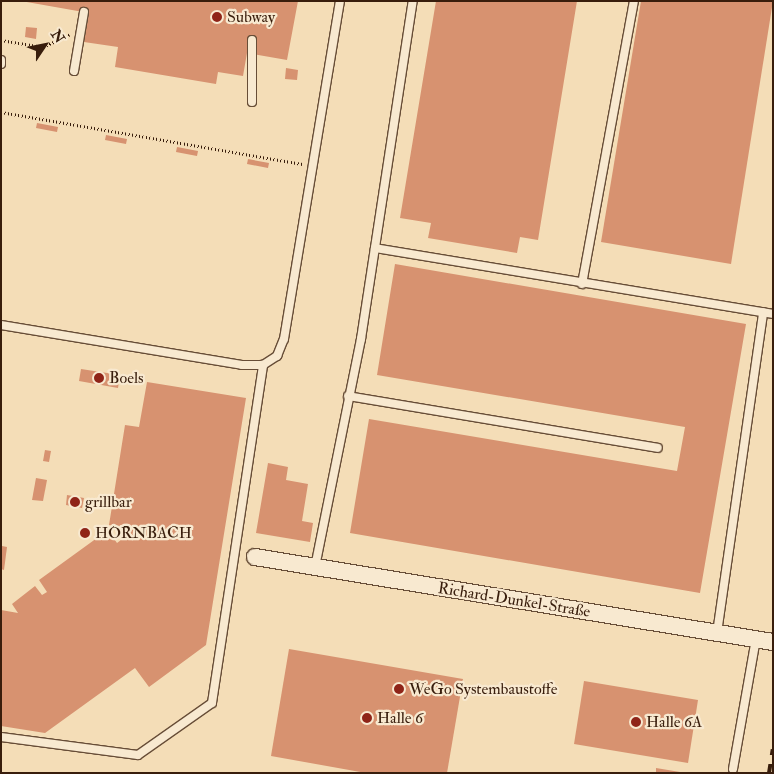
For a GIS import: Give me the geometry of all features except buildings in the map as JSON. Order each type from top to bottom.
[{"type":"street","name":"Richard-Dunkel-Straße","points":[[255,557],[773,642]]},
{"type":"lane","points":[[1,325],[242,365],[263,365],[277,356],[284,339],[340,1]]},
{"type":"lane","points":[[315,567],[375,248],[413,1]]},
{"type":"lane","points":[[582,284],[634,1]]},
{"type":"lane","points":[[74,71],[84,12]]},
{"type":"lane","points":[[252,40],[252,102]]},
{"type":"lane","points":[[375,248],[582,284],[773,314]]},
{"type":"lane","points":[[717,633],[763,312]]},
{"type":"lane","points":[[1,737],[138,755],[212,703],[263,365]]},
{"type":"lane","points":[[348,396],[658,448]]},
{"type":"lane","points":[[733,769],[756,639]]},
{"type":"path","points":[[1,40],[43,47],[81,30]]},
{"type":"path","points":[[1,112],[314,166]]},
{"type":"railway","points":[[769,773],[773,749]]},
{"type":"place","name":"Subway","points":[[217,17]]},
{"type":"place","name":"Boels","points":[[99,378]]},
{"type":"place","name":"grillbar","points":[[75,502]]},
{"type":"place","name":"HORNBACH","points":[[85,533]]},
{"type":"place","name":"WeGo Systembaustoffe","points":[[399,689]]},
{"type":"place","name":"Halle 6","points":[[367,718]]},
{"type":"place","name":"Halle 6A","points":[[636,722]]}]
